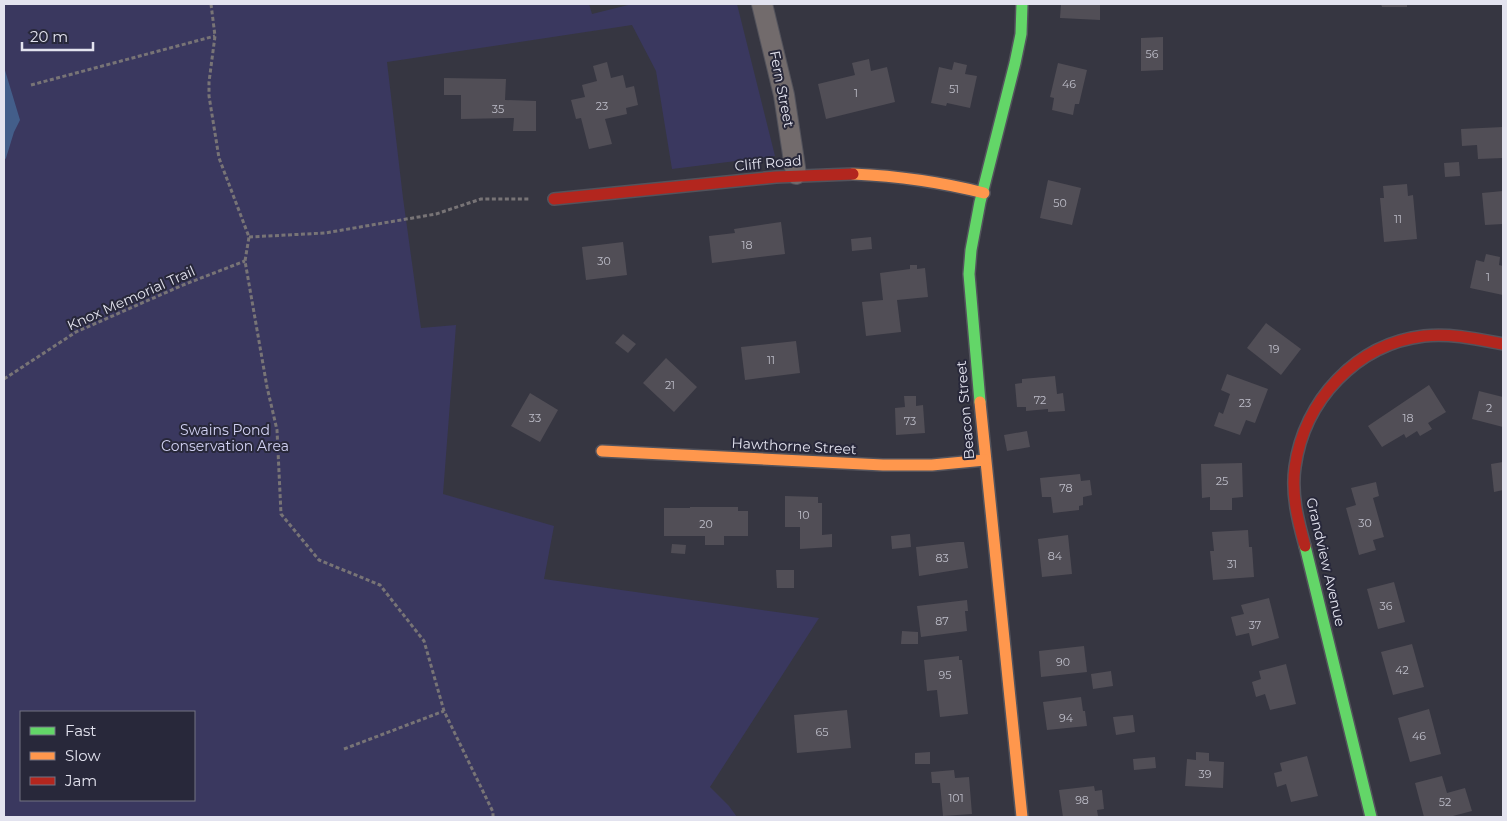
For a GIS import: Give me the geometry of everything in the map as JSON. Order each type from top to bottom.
[{"type":"street","name":"Fern Street","points":[[762,4],[784,95],[796,174]]},
{"type":"street","name":"Beacon Street","points":[[1022,4],[1020,42],[971,246],[969,274],[985,460],[1022,817]]},
{"type":"street","name":"Cliff Road","points":[[554,199],[796,174],[846,173],[898,176],[944,182],[984,193]]},
{"type":"street","name":"Grandview Avenue","points":[[1371,817],[1298,520],[1294,478],[1300,443],[1308,420],[1320,399],[1332,384],[1346,369],[1375,351],[1401,340],[1423,336],[1451,336],[1503,344]]},
{"type":"street","name":"Hawthorne Street","points":[[602,451],[883,465],[932,465],[985,460]]},
{"type":"path","points":[[211,4],[215,36],[209,96],[219,158],[249,237],[245,261],[267,387],[277,430],[281,514],[319,560],[380,585],[424,641],[444,711],[493,812],[493,817]]},
{"type":"path","points":[[31,85],[215,36]]},
{"type":"path","points":[[249,237],[324,233],[436,214],[480,199],[554,199]]},
{"type":"path","name":"Knox Memorial Trail","points":[[4,379],[76,332],[245,261]]},
{"type":"path","points":[[344,749],[444,711]]},
{"type":"green space","name":"Swains Pond Conservation Area","points":[[4,4],[589,4],[592,14],[632,4],[737,4],[775,156],[672,169],[656,71],[632,25],[387,62],[421,328],[456,325],[443,494],[554,526],[544,579],[819,618],[710,787],[737,817],[4,817]]},
{"type":"water","points":[[4,67],[20,120],[4,161]]},
{"type":"building","points":[[1061,4],[1100,4],[1100,20],[1060,18]]},
{"type":"building","points":[[1381,4],[1407,4],[1407,7],[1382,7]]},
{"type":"building","points":[[1163,37],[1163,70],[1141,71],[1141,38]]},
{"type":"building","points":[[869,59],[871,71],[887,67],[895,102],[826,119],[818,84],[855,75],[852,63]]},
{"type":"building","points":[[607,62],[611,78],[623,75],[626,88],[634,86],[638,105],[626,108],[627,114],[605,119],[612,144],[589,149],[581,118],[576,119],[571,100],[585,97],[582,85],[597,81],[593,66]]},
{"type":"building","points":[[954,62],[967,65],[965,74],[977,76],[970,108],[947,103],[946,106],[931,103],[939,67],[952,70]]},
{"type":"building","points":[[1058,63],[1087,70],[1079,104],[1075,104],[1073,115],[1052,110],[1054,98],[1050,97]]},
{"type":"building","points":[[444,78],[506,79],[505,100],[536,101],[536,131],[513,131],[514,118],[461,119],[461,95],[444,95]]},
{"type":"building","points":[[1503,127],[1503,158],[1478,159],[1477,145],[1462,146],[1461,129]]},
{"type":"building","points":[[1459,162],[1460,176],[1445,177],[1444,163]]},
{"type":"building","points":[[1048,180],[1081,188],[1072,225],[1040,218]]},
{"type":"building","points":[[1407,184],[1408,196],[1413,195],[1417,239],[1384,242],[1380,198],[1384,198],[1383,186]]},
{"type":"building","points":[[1503,191],[1503,224],[1485,225],[1482,193]]},
{"type":"building","points":[[781,222],[785,254],[712,263],[709,236],[735,233],[734,229]]},
{"type":"building","points":[[871,237],[872,249],[852,251],[851,239]]},
{"type":"building","points":[[623,242],[627,275],[586,280],[582,247]]},
{"type":"building","points":[[1486,254],[1500,257],[1499,265],[1503,266],[1503,295],[1470,288],[1476,260],[1484,262]]},
{"type":"building","points":[[910,265],[917,265],[917,269],[925,268],[928,297],[897,300],[901,332],[866,336],[862,302],[883,300],[880,273],[910,269]]},
{"type":"building","points":[[1266,323],[1301,349],[1281,375],[1247,348]]},
{"type":"building","points":[[623,334],[636,344],[628,353],[615,343]]},
{"type":"building","points":[[796,341],[800,373],[745,380],[741,347]]},
{"type":"building","points":[[666,358],[697,387],[674,412],[643,383]]},
{"type":"building","points":[[1227,374],[1268,389],[1255,423],[1246,420],[1240,435],[1214,426],[1219,412],[1223,414],[1230,394],[1221,390]]},
{"type":"building","points":[[1055,376],[1057,394],[1063,393],[1065,411],[1048,412],[1048,409],[1026,411],[1026,407],[1017,407],[1015,384],[1022,383],[1022,379]]},
{"type":"building","points":[[1429,385],[1446,412],[1428,423],[1432,429],[1420,436],[1417,431],[1406,438],[1404,434],[1382,447],[1368,426]]},
{"type":"building","points":[[1479,391],[1503,397],[1503,427],[1472,419]]},
{"type":"building","points":[[530,393],[558,410],[540,442],[511,426]]},
{"type":"building","points":[[904,396],[916,396],[916,406],[923,405],[925,433],[896,435],[895,408],[905,407]]},
{"type":"building","points":[[1027,431],[1030,447],[1007,451],[1004,435]]},
{"type":"building","points":[[1503,462],[1503,490],[1494,492],[1491,464]]},
{"type":"building","points":[[1242,463],[1243,497],[1232,498],[1232,510],[1210,510],[1210,497],[1202,498],[1201,464]]},
{"type":"building","points":[[1080,474],[1081,481],[1090,480],[1092,495],[1083,497],[1083,505],[1079,506],[1079,510],[1053,513],[1051,497],[1042,497],[1040,478]]},
{"type":"building","points":[[1376,482],[1379,496],[1373,498],[1384,537],[1373,540],[1376,550],[1359,555],[1346,508],[1356,505],[1351,488]]},
{"type":"building","points":[[785,496],[818,497],[818,503],[822,503],[822,535],[832,534],[832,547],[800,549],[800,527],[785,527]]},
{"type":"building","points":[[738,507],[738,511],[748,511],[748,536],[724,536],[724,545],[705,545],[705,536],[664,536],[664,508]]},
{"type":"building","points":[[1248,530],[1249,547],[1252,547],[1254,577],[1213,580],[1210,551],[1214,551],[1212,532]]},
{"type":"building","points":[[910,534],[911,547],[892,549],[891,536]]},
{"type":"building","points":[[1068,535],[1072,574],[1042,577],[1038,539]]},
{"type":"building","points":[[964,542],[968,568],[919,576],[916,547]]},
{"type":"building","points":[[672,544],[686,545],[685,554],[671,553]]},
{"type":"building","points":[[776,570],[794,570],[794,588],[777,588]]},
{"type":"building","points":[[1394,582],[1405,622],[1378,629],[1367,589]]},
{"type":"building","points":[[1269,598],[1279,638],[1252,646],[1249,633],[1236,636],[1231,617],[1244,614],[1241,605]]},
{"type":"building","points":[[967,600],[968,611],[965,611],[967,631],[921,637],[917,606]]},
{"type":"building","points":[[902,631],[918,632],[918,644],[901,644]]},
{"type":"building","points":[[1412,644],[1424,687],[1393,695],[1381,652]]},
{"type":"building","points":[[1084,646],[1087,672],[1041,677],[1039,651]]},
{"type":"building","points":[[959,656],[959,660],[962,660],[968,714],[940,717],[937,690],[927,691],[924,660]]},
{"type":"building","points":[[1286,664],[1296,704],[1270,710],[1265,694],[1256,697],[1252,682],[1261,679],[1259,671]]},
{"type":"building","points":[[1111,671],[1113,686],[1093,689],[1091,674]]},
{"type":"building","points":[[1081,697],[1087,726],[1047,730],[1043,702]]},
{"type":"building","points":[[1429,709],[1441,754],[1410,762],[1398,718]]},
{"type":"building","points":[[847,710],[851,748],[797,753],[794,715]]},
{"type":"building","points":[[1133,715],[1135,732],[1116,735],[1113,717]]},
{"type":"building","points":[[930,752],[930,764],[915,764],[915,753]]},
{"type":"building","points":[[1196,752],[1209,753],[1209,761],[1224,762],[1223,788],[1185,786],[1187,759],[1196,760]]},
{"type":"building","points":[[1307,756],[1318,796],[1291,802],[1286,784],[1277,787],[1274,773],[1282,771],[1280,763]]},
{"type":"building","points":[[1155,757],[1156,768],[1134,770],[1133,759]]},
{"type":"building","points":[[954,770],[955,778],[969,777],[972,814],[943,816],[940,783],[932,783],[931,772]]},
{"type":"building","points":[[1442,776],[1447,793],[1465,788],[1472,811],[1449,817],[1424,817],[1415,783]]},
{"type":"building","points":[[1094,786],[1095,791],[1102,790],[1104,809],[1097,810],[1098,816],[1063,817],[1059,790]]},
{"type":"traffic: fast","points":[[980,402],[969,274],[971,250],[980,202],[1015,63],[1021,34],[1022,4]]},
{"type":"traffic: fast","points":[[1305,546],[1371,817]]},
{"type":"traffic: slow","points":[[853,174],[919,180],[984,193]]},
{"type":"traffic: slow","points":[[980,402],[1022,817]]},
{"type":"traffic: slow","points":[[602,451],[883,465],[932,465],[985,460]]},
{"type":"traffic: jam","points":[[554,199],[776,177],[853,174]]},
{"type":"traffic: jam","points":[[1305,546],[1295,497],[1295,467],[1300,443],[1309,420],[1337,380],[1356,364],[1376,351],[1399,341],[1424,336],[1444,335],[1503,344]]}]
